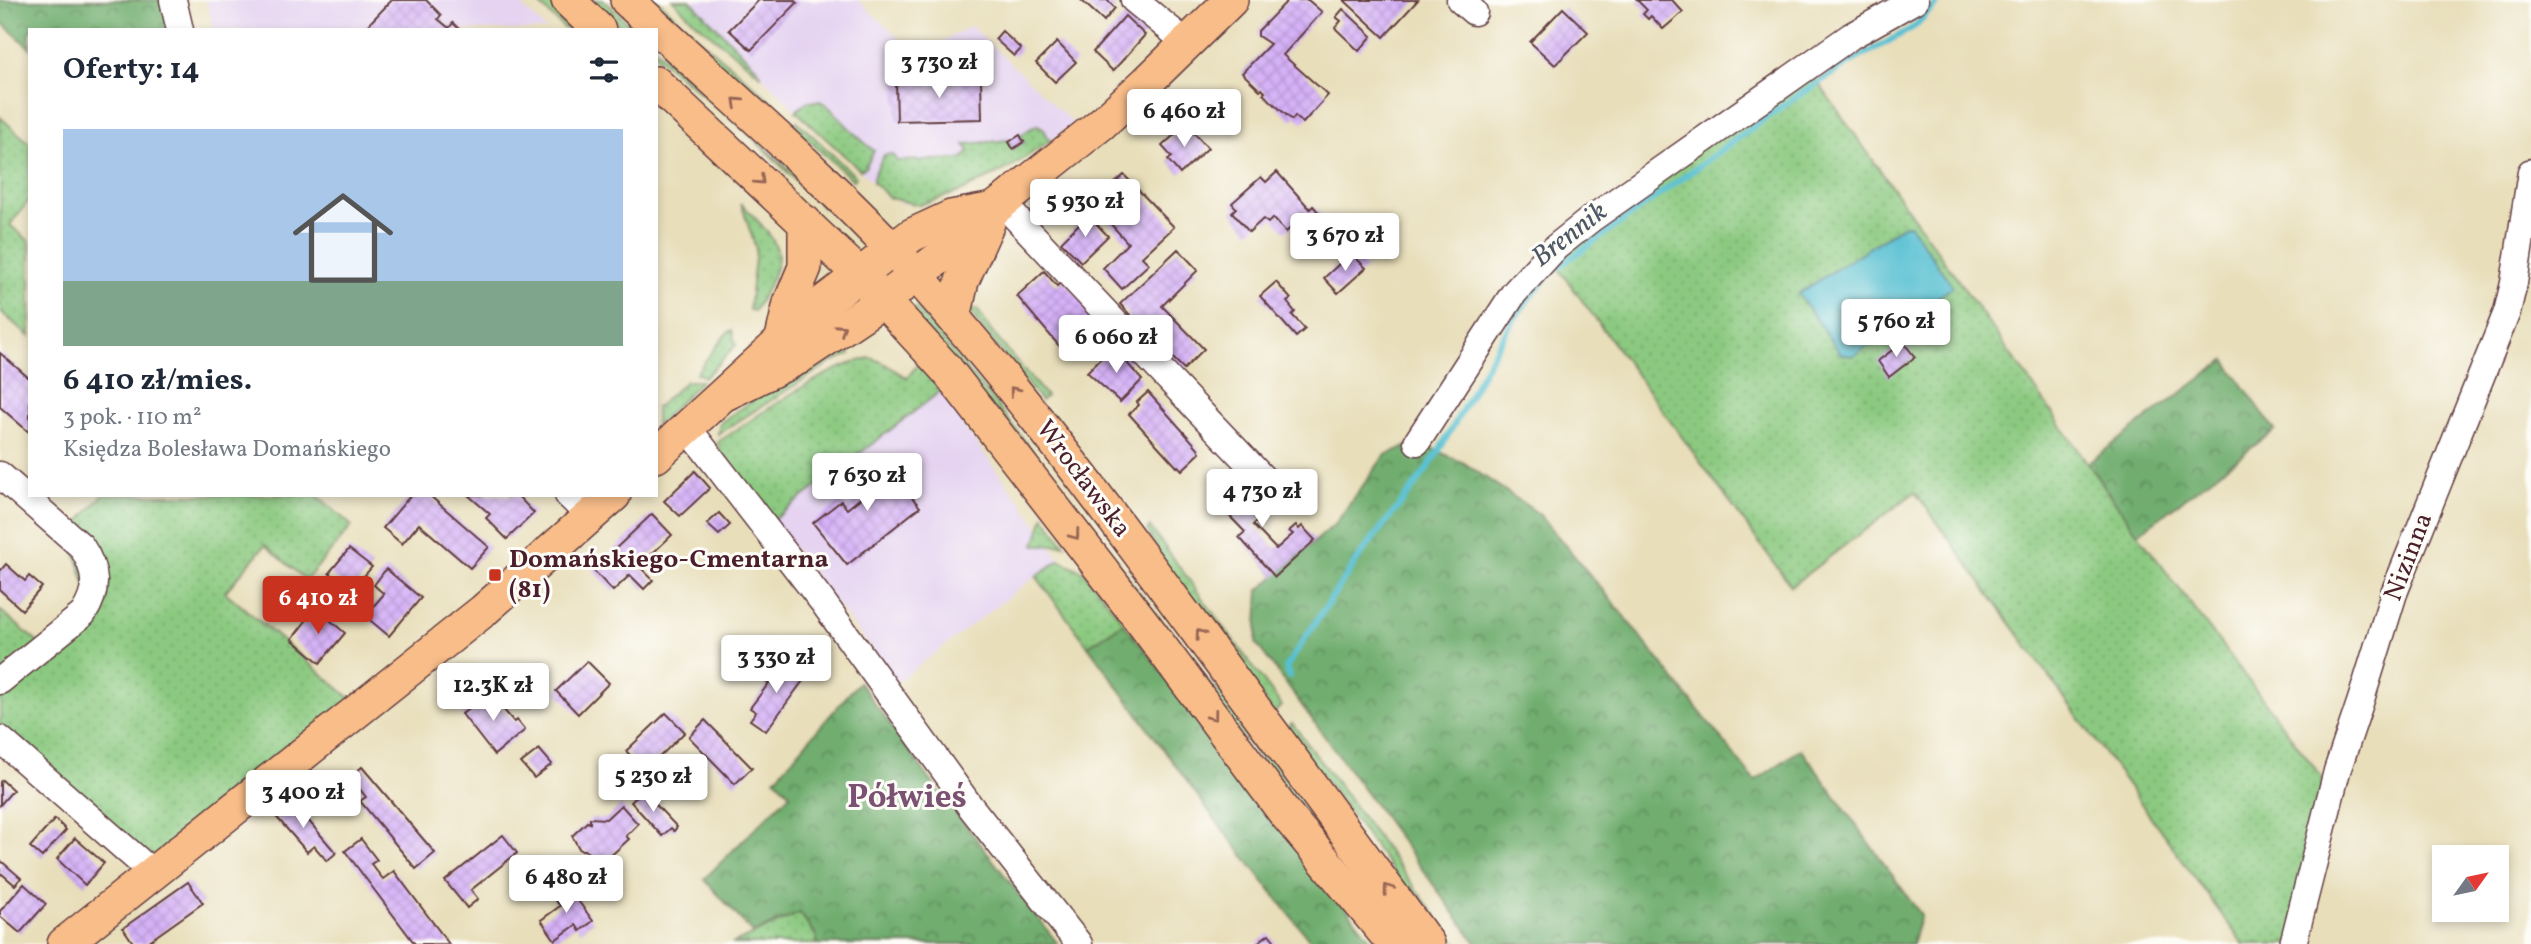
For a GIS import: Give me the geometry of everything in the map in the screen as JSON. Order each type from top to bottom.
[{"type":"main road","points":[[568,0],[597,28]]},
{"type":"main road","name":"Wrocławska","points":[[627,0],[657,28]]},
{"type":"main road","points":[[727,393],[798,358],[884,300],[963,240],[998,206],[1101,124],[1188,44],[1230,0]]},
{"type":"main road","name":"Wrocławska","points":[[658,29],[844,201],[894,251],[954,318],[1034,416],[1160,580],[1428,944]]},
{"type":"main road","name":"Wrocławska","points":[[658,85],[861,276],[947,370],[1143,623],[1284,812],[1394,944]]},
{"type":"main road","points":[[658,454],[824,302],[916,233],[951,218],[998,206]]},
{"type":"main road","points":[[954,318],[962,281],[998,206]]},
{"type":"main road","points":[[782,338],[790,303],[805,267],[805,222]]},
{"type":"main road","points":[[64,944],[483,611],[591,502]]},
{"type":"street","points":[[173,0],[180,28]]},
{"type":"street","points":[[1134,0],[1188,44]]},
{"type":"street","points":[[1417,442],[1514,293],[1556,247],[1602,211],[1851,36],[1915,0]]},
{"type":"street","name":"Nizinna","points":[[2293,944],[2337,771],[2392,598],[2507,312],[2531,172]]},
{"type":"street","points":[[998,206],[1273,489]]},
{"type":"street","points":[[687,427],[822,601],[970,806],[1079,944]]},
{"type":"street","points":[[0,475],[81,546],[88,556],[96,580],[92,602],[83,614],[0,681]]},
{"type":"street","points":[[0,739],[153,873]]},
{"type":"shaded area","points":[[206,0],[516,0],[545,28],[213,28]]},
{"type":"shaded area","points":[[690,0],[858,0],[907,46],[930,49],[971,26],[1074,124],[1011,167],[962,191],[919,205],[902,203],[890,198],[796,111]]},
{"type":"shaded area","points":[[942,390],[962,425],[1023,505],[1060,560],[897,682],[773,520]]},
{"type":"green space","points":[[0,0],[173,0],[180,28],[28,28],[28,46],[0,21]]},
{"type":"green space","points":[[535,0],[549,0],[580,28],[564,28]]},
{"type":"green space","points":[[592,0],[604,0],[633,28],[623,28]]},
{"type":"green space","points":[[649,0],[658,0],[769,99],[769,103],[708,56]]},
{"type":"green space","points":[[673,0],[690,0],[762,76],[694,21]]},
{"type":"green space","points":[[658,51],[828,205],[824,208],[740,126],[658,58]]},
{"type":"green space","points":[[1807,67],[2143,541],[2323,779],[2293,944],[2243,944],[1915,492],[1791,586],[1548,254]]},
{"type":"green space","points":[[819,101],[826,104],[874,151],[865,168],[860,170],[796,111],[807,102]]},
{"type":"green space","points":[[0,117],[28,142],[28,202],[10,225],[28,240],[28,335],[0,311]]},
{"type":"green space","points":[[797,121],[856,177],[853,180],[796,129]]},
{"type":"green space","points":[[1037,125],[1043,128],[1050,141],[1011,167],[962,191],[919,205],[890,198],[873,182],[884,155],[892,154],[897,161],[962,159],[969,152],[965,144],[1008,140],[1013,149],[1024,142],[1020,135]]},
{"type":"green space","points":[[741,203],[767,232],[778,253],[773,276],[754,311],[749,310],[756,249]]},
{"type":"green space","points":[[916,307],[999,407],[1199,671],[1230,703],[1407,938],[1328,848],[912,310]]},
{"type":"green space","points":[[977,309],[991,331],[1046,396],[1041,401],[978,323],[970,310]]},
{"type":"green space","points":[[732,330],[736,345],[705,377],[696,373],[726,334]]},
{"type":"green space","points":[[846,344],[850,354],[830,363],[718,434],[720,423],[782,381]]},
{"type":"green space","points":[[870,358],[882,362],[907,378],[918,364],[942,390],[773,520],[720,451],[718,442],[811,382]]},
{"type":"green space","points":[[2225,360],[2275,430],[2138,534],[2088,463]]},
{"type":"green space","points":[[686,381],[701,381],[658,424],[658,406]]},
{"type":"green space","points":[[1417,442],[1464,463],[1539,514],[1755,781],[1801,749],[1921,915],[1912,944],[1477,944],[1256,643],[1259,590],[1335,524],[1385,455]]},
{"type":"green space","points":[[101,497],[319,497],[352,526],[306,580],[265,545],[225,592],[362,708],[153,873],[0,739],[0,610],[43,647],[92,602],[68,534]]},
{"type":"green space","points":[[1044,516],[1065,545],[1035,545]]},
{"type":"green space","points":[[1150,527],[1282,706],[1274,713],[1172,575],[1147,530]]},
{"type":"green space","points":[[1060,560],[1084,572],[1124,623],[1088,646],[1036,576]]},
{"type":"green space","points":[[1124,623],[1374,944],[1313,944],[1213,817],[1088,646]]},
{"type":"green space","points":[[859,682],[929,778],[1058,944],[818,944],[816,936],[800,913],[753,933],[704,879],[790,794],[775,779]]},
{"type":"green space","points":[[1292,723],[1457,944],[1447,944],[1287,728]]},
{"type":"green space","points":[[800,913],[816,936],[818,944],[732,944]]},
{"type":"water","points":[[1904,225],[1910,225],[1953,287],[1853,356],[1841,354],[1798,294]]},
{"type":"building","points":[[392,0],[426,0],[441,15],[438,19],[449,28],[365,28]]},
{"type":"building","points":[[759,0],[794,0],[797,3],[751,50],[729,30]]},
{"type":"building","points":[[1081,0],[1107,0],[1115,8],[1104,21]]},
{"type":"building","points":[[1288,0],[1308,0],[1322,12],[1283,55],[1328,95],[1303,123],[1295,116],[1292,120],[1242,73],[1270,44],[1258,36],[1258,31]]},
{"type":"building","points":[[1344,0],[1418,0],[1384,37]]},
{"type":"building","points":[[1637,0],[1672,0],[1683,12],[1663,29],[1651,16],[1648,19],[1643,14],[1647,10]]},
{"type":"building","points":[[1563,8],[1588,32],[1555,65],[1530,42]]},
{"type":"building","points":[[1343,9],[1372,36],[1359,51],[1335,28],[1341,21],[1336,17]]},
{"type":"building","points":[[1125,16],[1145,35],[1113,71],[1093,52]]},
{"type":"building","points":[[1002,31],[1021,49],[1014,56],[995,39]]},
{"type":"building","points":[[1057,42],[1076,62],[1055,82],[1036,63]]},
{"type":"building","points":[[979,77],[982,119],[897,121],[896,82],[925,79],[970,80],[969,78]]},
{"type":"building","points":[[1186,124],[1208,148],[1180,174],[1168,160],[1172,157],[1162,146]]},
{"type":"building","points":[[1020,135],[1024,142],[1013,149],[1009,142]]},
{"type":"building","points":[[1277,172],[1310,209],[1313,206],[1343,240],[1324,256],[1295,224],[1286,232],[1273,218],[1268,223],[1263,219],[1249,232],[1232,212],[1236,208],[1232,203],[1261,177],[1266,182]]},
{"type":"building","points":[[1124,175],[1174,227],[1142,257],[1149,264],[1122,289],[1103,268],[1128,243],[1096,208],[1116,189],[1113,185]]},
{"type":"building","points":[[1088,215],[1108,236],[1081,262],[1061,242]]},
{"type":"building","points":[[1178,249],[1198,270],[1162,306],[1204,349],[1184,369],[1139,324],[1133,330],[1124,320],[1130,315],[1120,304]]},
{"type":"building","points":[[1351,253],[1366,268],[1338,293],[1324,278]]},
{"type":"building","points":[[1044,271],[1057,286],[1063,280],[1105,325],[1093,336],[1083,325],[1060,347],[1017,296]]},
{"type":"building","points":[[1276,282],[1291,299],[1287,302],[1295,312],[1292,315],[1305,329],[1296,337],[1260,296]]},
{"type":"building","points":[[1903,342],[1915,357],[1889,377],[1878,361]]},
{"type":"building","points":[[1128,348],[1135,355],[1127,363],[1142,380],[1120,402],[1087,372],[1107,352],[1115,361]]},
{"type":"building","points":[[0,353],[28,377],[28,431],[0,407]]},
{"type":"building","points":[[1148,392],[1198,448],[1200,453],[1182,470],[1129,414]]},
{"type":"building","points":[[878,457],[920,507],[847,565],[813,523],[841,501],[847,509],[868,492],[855,476]]},
{"type":"building","points":[[695,471],[710,488],[680,516],[664,501]]},
{"type":"building","points":[[1241,480],[1260,500],[1263,497],[1272,507],[1253,525],[1276,549],[1293,534],[1289,531],[1296,525],[1299,529],[1302,526],[1315,540],[1275,577],[1239,537],[1245,532],[1217,503]]},
{"type":"building","points":[[409,497],[431,497],[489,547],[470,568],[419,524],[402,544],[383,528]]},
{"type":"building","points":[[470,497],[519,497],[534,513],[507,539],[486,518],[490,514]]},
{"type":"building","points":[[719,513],[730,525],[719,535],[707,524]]},
{"type":"building","points":[[652,514],[672,535],[639,566],[653,580],[644,589],[630,575],[613,591],[593,570]]},
{"type":"building","points":[[349,549],[372,567],[350,592],[329,573]]},
{"type":"building","points":[[6,564],[25,581],[29,576],[42,587],[22,610],[0,590],[0,571]]},
{"type":"building","points":[[386,569],[421,598],[389,636],[365,616],[384,594],[374,585]]},
{"type":"building","points":[[316,608],[345,633],[320,663],[292,639]]},
{"type":"building","points":[[781,660],[805,678],[766,731],[750,720],[756,712],[750,708],[769,683],[766,681]]},
{"type":"building","points":[[587,661],[609,683],[578,714],[556,691]]},
{"type":"building","points":[[493,689],[501,700],[498,703],[514,722],[517,720],[525,730],[494,755],[462,714]]},
{"type":"building","points":[[666,713],[685,732],[645,771],[626,751]]},
{"type":"building","points":[[705,720],[752,768],[735,784],[689,737]]},
{"type":"building","points":[[539,749],[552,764],[534,778],[521,763]]},
{"type":"building","points":[[362,767],[435,853],[416,869],[360,801],[366,797],[350,777]]},
{"type":"building","points":[[2,780],[13,790],[0,805],[0,782]]},
{"type":"building","points":[[643,791],[677,827],[674,831],[671,828],[662,836],[631,802]]},
{"type":"building","points":[[290,799],[336,853],[327,861],[314,846],[307,852],[273,813]]},
{"type":"building","points":[[621,805],[638,824],[626,836],[629,839],[604,862],[595,861],[585,850],[580,850],[572,836],[587,822],[590,823],[590,818],[606,819]]},
{"type":"building","points":[[55,819],[66,830],[42,857],[30,847]]},
{"type":"building","points":[[503,835],[517,853],[471,890],[478,899],[467,908],[445,881]]},
{"type":"building","points":[[75,838],[104,863],[85,885],[57,859]]},
{"type":"building","points":[[361,839],[377,860],[371,864],[383,879],[394,871],[449,944],[415,944],[345,851]]},
{"type":"building","points":[[0,860],[21,878],[15,885],[0,875]]},
{"type":"building","points":[[188,882],[203,903],[145,944],[134,944],[123,928]]},
{"type":"building","points":[[24,884],[46,904],[20,933],[0,916],[0,911]]},
{"type":"building","points":[[568,887],[593,921],[580,931],[576,925],[555,940],[541,920],[560,906],[554,898]]},
{"type":"building","points":[[1269,934],[1277,944],[1256,944]]},
{"type":"waterway","name":"Brennik","points":[[1289,676],[1286,667],[1353,566],[1431,463],[1502,338],[1535,291],[1554,270],[1787,103],[1846,65],[1914,27],[1940,0]]},
{"type":"place","name":"Domańskiego-Cmentarna (81)","points":[[495,575]]},
{"type":"district","name":"Półwieś","points":[[907,799]]}]
